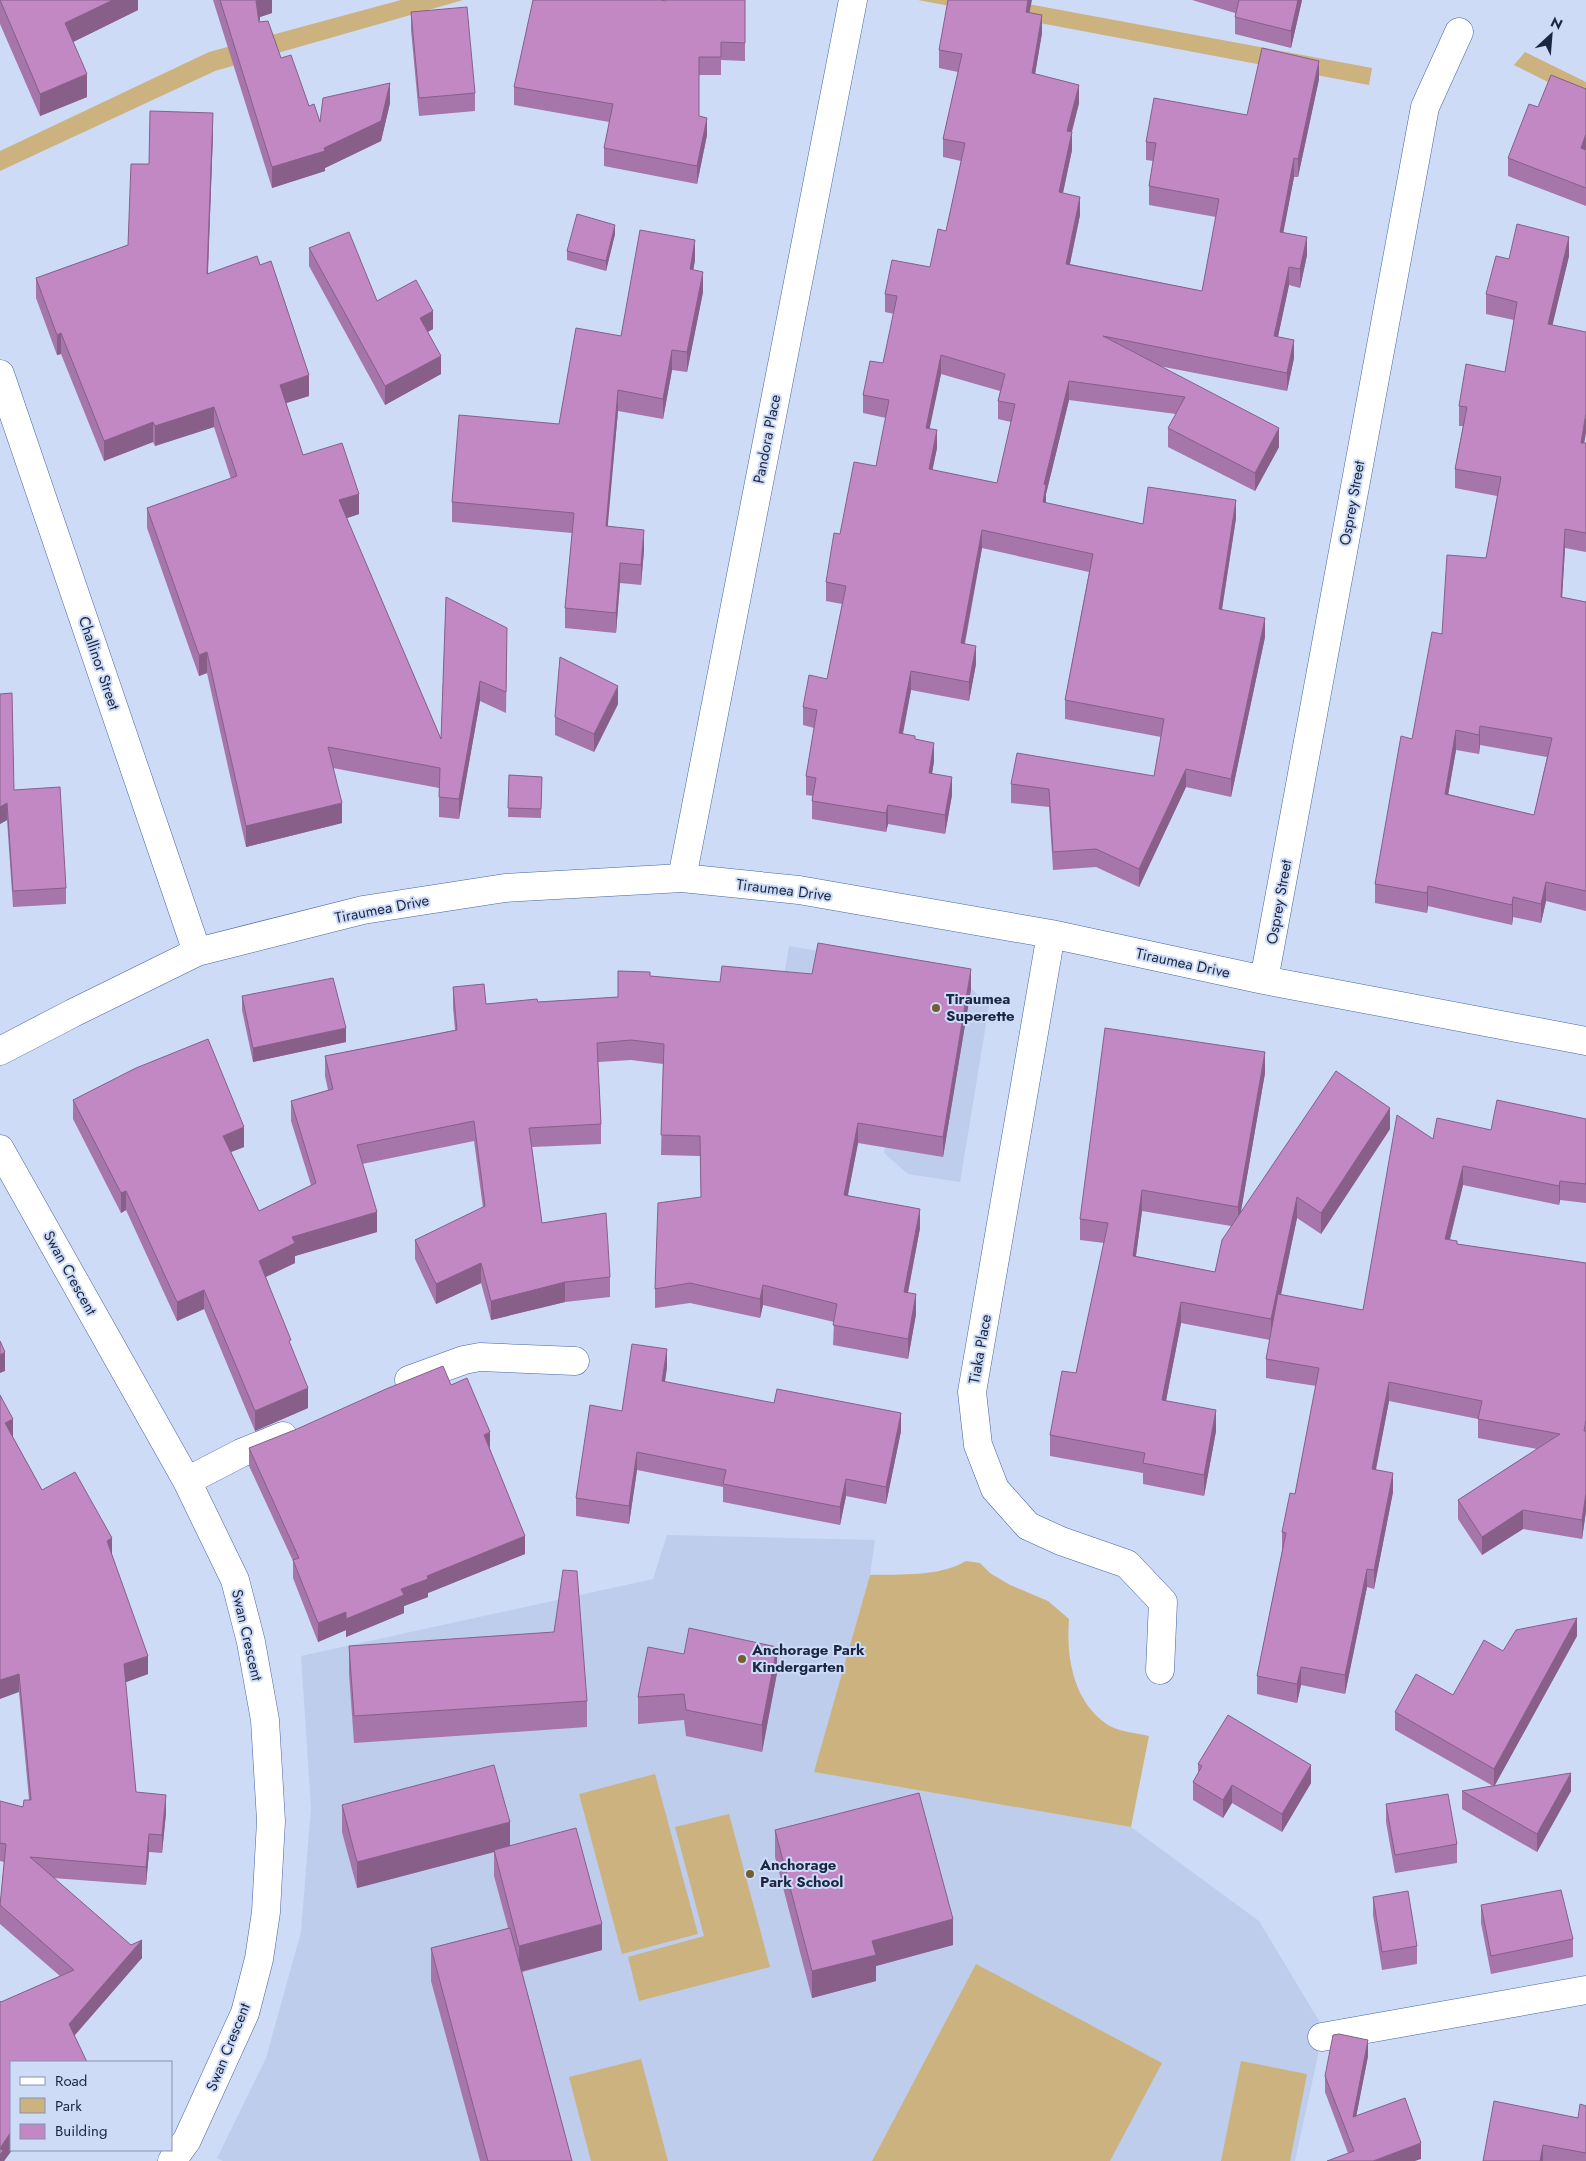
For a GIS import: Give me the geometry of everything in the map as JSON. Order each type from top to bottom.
[{"type":"street","name":"Pandora Place","points":[[682,878],[853,0]]},
{"type":"street","name":"Osprey Street","points":[[1264,980],[1425,107],[1459,32]]},
{"type":"street","name":"Challinor Street","points":[[0,374],[197,952]]},
{"type":"street","name":"Tiraumea Drive","points":[[0,1052],[72,1013],[197,952],[363,910],[505,888],[682,878],[799,890],[1051,934],[1264,980],[1586,1041]]},
{"type":"street","name":"Tiaka Place","points":[[1051,934],[972,1392],[978,1445],[995,1489],[1028,1526],[1061,1541],[1127,1564],[1163,1602],[1160,1670]]},
{"type":"street","name":"Swan Crescent","points":[[0,1148],[187,1480],[235,1580],[251,1642],[265,1720],[271,1821],[266,1912],[259,1959],[245,2013],[187,2140],[172,2161]]},
{"type":"street","points":[[386,1390],[464,1360],[480,1357],[575,1361]]},
{"type":"street","points":[[187,1480],[241,1453],[308,1425]]},
{"type":"street","points":[[1322,2037],[1586,1990]]},
{"type":"shaded area","points":[[789,946],[958,975],[989,1006],[960,1182],[908,1174],[884,1153],[890,1116],[768,1071]]},
{"type":"shaded area","name":"Anchorage Park School","points":[[667,1535],[875,1540],[870,1575],[815,1772],[1131,1827],[1259,1921],[1319,2021],[1322,2037],[1295,2161],[223,2161],[217,2158],[266,2058],[301,1932],[311,1807],[301,1656],[653,1579]]},
{"type":"green space","points":[[401,0],[463,0],[215,71],[0,171],[0,151],[209,52]]},
{"type":"green space","points":[[918,0],[1007,0],[1372,68],[1369,85]]},
{"type":"green space","points":[[1525,52],[1586,82],[1586,101],[1514,65]]},
{"type":"green space","points":[[966,1561],[980,1563],[990,1573],[1010,1585],[1048,1601],[1069,1619],[1069,1648],[1074,1678],[1087,1704],[1108,1725],[1123,1731],[1149,1736],[1131,1827],[814,1772],[870,1575],[932,1572],[944,1570]]},
{"type":"green space","points":[[655,1774],[698,1934],[622,1954],[579,1794]]},
{"type":"green space","points":[[729,1814],[770,1967],[639,2001],[628,1957],[704,1936],[675,1827]]},
{"type":"green space","points":[[976,1964],[1162,2063],[1110,2161],[872,2161]]},
{"type":"green space","points":[[641,2059],[668,2161],[591,2161],[569,2077]]},
{"type":"green space","points":[[1241,2061],[1307,2074],[1290,2161],[1221,2161]]},
{"type":"building","points":[[0,0],[113,0],[65,23],[87,74],[40,94]]},
{"type":"building","points":[[220,0],[260,0],[256,1],[259,22],[268,21],[281,58],[291,55],[309,106],[314,104],[320,122],[323,98],[390,83],[381,121],[324,148],[325,151],[272,167]]},
{"type":"building","points":[[533,0],[745,0],[745,43],[721,42],[721,57],[699,57],[699,116],[707,118],[697,166],[604,148],[613,104],[514,87]]},
{"type":"building","points":[[948,0],[1028,0],[1026,12],[1042,15],[1032,73],[1079,85],[1067,131],[1072,132],[1059,192],[1080,197],[1066,264],[1202,291],[1219,199],[1149,186],[1156,143],[1146,142],[1154,98],[1247,115],[1262,48],[1319,61],[1298,159],[1294,158],[1280,232],[1307,237],[1300,269],[1289,267],[1274,336],[1294,340],[1287,373],[1103,336],[1279,428],[1255,473],[1168,428],[1185,397],[1069,381],[1044,484],[1046,485],[1043,502],[1143,524],[1148,487],[1236,500],[1219,609],[1265,618],[1231,779],[1186,769],[1139,869],[1096,849],[1053,852],[1049,789],[1011,784],[1017,753],[1154,776],[1164,719],[1065,700],[1093,554],[982,530],[961,643],[976,646],[969,682],[911,671],[899,733],[915,736],[915,739],[934,743],[929,773],[952,777],[945,815],[888,805],[886,813],[812,801],[816,778],[806,776],[817,710],[803,707],[809,675],[827,679],[846,586],[826,582],[834,533],[840,534],[854,462],[876,466],[889,400],[863,395],[870,361],[883,363],[897,296],[885,294],[892,260],[930,267],[938,229],[946,231],[965,143],[943,139],[962,54],[939,50]],"holes":[[[941,355],[1005,374],[998,401],[1015,404],[997,483],[929,469],[937,430],[926,428]]]},
{"type":"building","points":[[1239,0],[1298,0],[1291,31],[1235,17]]},
{"type":"building","points":[[467,7],[475,93],[419,98],[411,12]]},
{"type":"building","points":[[1551,75],[1586,89],[1586,134],[1581,148],[1586,150],[1586,188],[1508,158],[1529,104],[1538,107]]},
{"type":"building","points":[[150,111],[213,113],[207,274],[257,256],[260,265],[271,261],[309,375],[280,385],[303,455],[342,443],[359,494],[339,500],[441,739],[446,597],[507,628],[506,692],[480,681],[459,799],[439,797],[440,768],[328,747],[342,803],[246,826],[207,652],[199,655],[147,508],[237,476],[214,407],[155,426],[153,422],[104,441],[61,333],[57,335],[36,278],[128,245],[131,164],[149,164]]},
{"type":"building","points":[[577,214],[615,225],[606,261],[567,251]]},
{"type":"building","points":[[1517,224],[1569,237],[1548,324],[1586,332],[1586,413],[1581,443],[1586,443],[1586,533],[1565,529],[1561,597],[1586,602],[1586,891],[1546,882],[1541,904],[1513,897],[1512,905],[1428,886],[1427,893],[1375,884],[1401,736],[1412,739],[1432,632],[1442,634],[1447,555],[1486,558],[1501,477],[1455,469],[1467,407],[1459,406],[1466,364],[1505,372],[1517,302],[1486,294],[1496,256],[1509,259]],"holes":[[[1480,726],[1552,738],[1534,815],[1445,794],[1456,730],[1479,735]]]},
{"type":"building","points":[[640,230],[695,240],[690,269],[703,272],[687,352],[672,350],[663,399],[618,390],[606,526],[644,530],[641,565],[620,563],[616,613],[565,608],[574,513],[452,502],[459,415],[559,424],[576,328],[621,336]]},
{"type":"building","points":[[349,232],[377,301],[416,280],[433,311],[420,318],[441,356],[385,386],[309,248]]},
{"type":"building","points":[[560,657],[618,686],[594,734],[555,717]]},
{"type":"building","points":[[12,693],[14,790],[60,787],[66,888],[13,891],[7,803],[0,807],[0,694]]},
{"type":"building","points":[[509,775],[542,777],[541,809],[508,808]]},
{"type":"building","points":[[818,943],[971,969],[943,1137],[858,1123],[844,1195],[920,1209],[904,1292],[916,1294],[908,1339],[833,1325],[837,1304],[763,1285],[760,1299],[690,1283],[655,1289],[658,1203],[701,1197],[700,1136],[661,1135],[664,1044],[631,1040],[597,1043],[601,1124],[529,1128],[542,1223],[606,1213],[610,1277],[565,1282],[491,1301],[481,1263],[436,1284],[415,1240],[485,1206],[474,1121],[357,1145],[377,1212],[292,1237],[295,1243],[259,1261],[308,1388],[255,1411],[204,1290],[177,1302],[126,1191],[121,1193],[73,1100],[136,1068],[208,1039],[244,1127],[223,1136],[259,1211],[316,1183],[291,1101],[333,1089],[325,1056],[457,1030],[453,987],[484,984],[486,1004],[537,999],[538,1002],[618,997],[618,971],[650,972],[650,976],[720,982],[722,966],[812,974]]},
{"type":"building","points":[[333,978],[346,1028],[253,1048],[242,996]]},
{"type":"building","points":[[1105,1028],[1265,1052],[1238,1207],[1142,1190],[1133,1256],[1215,1272],[1222,1240],[1336,1071],[1390,1108],[1321,1213],[1297,1197],[1271,1319],[1181,1302],[1162,1400],[1216,1410],[1204,1475],[1143,1463],[1145,1453],[1050,1435],[1062,1371],[1076,1373],[1108,1223],[1080,1219]]},
{"type":"building","points":[[1497,1100],[1586,1119],[1586,1184],[1560,1181],[1559,1186],[1463,1166],[1445,1239],[1457,1241],[1457,1244],[1586,1263],[1586,1420],[1584,1431],[1586,1431],[1586,1493],[1582,1520],[1523,1510],[1482,1537],[1458,1500],[1560,1434],[1478,1419],[1482,1401],[1389,1382],[1372,1469],[1393,1473],[1374,1570],[1367,1569],[1345,1675],[1301,1667],[1297,1684],[1257,1676],[1286,1533],[1282,1532],[1290,1493],[1295,1494],[1319,1368],[1266,1359],[1278,1294],[1363,1310],[1397,1115],[1433,1139],[1437,1118],[1491,1130]]},
{"type":"building","points":[[0,1341],[5,1352],[0,1355]]},
{"type":"building","points":[[632,1344],[667,1349],[662,1381],[774,1403],[777,1389],[901,1413],[886,1487],[846,1479],[840,1507],[723,1484],[726,1470],[637,1452],[629,1506],[576,1498],[590,1405],[622,1411]]},
{"type":"building","points":[[443,1366],[451,1385],[467,1378],[490,1432],[484,1435],[525,1536],[427,1576],[428,1579],[401,1589],[404,1595],[346,1619],[346,1612],[318,1623],[293,1560],[299,1558],[249,1448]]},
{"type":"building","points":[[0,1395],[13,1419],[5,1423],[42,1490],[75,1472],[112,1538],[107,1541],[148,1656],[124,1664],[136,1792],[166,1795],[162,1835],[149,1834],[146,1867],[30,1857],[131,1945],[142,1940],[69,2024],[87,2061],[10,2061],[10,2133],[0,2148],[0,2001],[74,1970],[0,1905],[6,1844],[0,1843],[0,1801],[23,1807],[24,1800],[31,1800],[19,1674],[0,1680]]},
{"type":"building","points":[[563,1570],[577,1571],[587,1701],[354,1716],[349,1646],[554,1632]]},
{"type":"building","points":[[1577,1618],[1494,1769],[1395,1712],[1416,1674],[1453,1695],[1484,1640],[1503,1651],[1516,1630]]},
{"type":"building","points":[[689,1628],[777,1647],[762,1725],[686,1710],[684,1694],[638,1697],[648,1647],[684,1654]]},
{"type":"building","points":[[1228,1715],[1311,1765],[1282,1814],[1232,1785],[1223,1800],[1193,1782],[1202,1766],[1198,1764]]},
{"type":"building","points":[[494,1765],[510,1822],[357,1862],[342,1805]]},
{"type":"building","points":[[1571,1773],[1537,1834],[1462,1791]]},
{"type":"building","points":[[919,1793],[953,1919],[872,1941],[876,1955],[812,1971],[775,1830]]},
{"type":"building","points":[[1448,1794],[1457,1844],[1395,1855],[1386,1804]]},
{"type":"building","points":[[576,1828],[602,1924],[519,1946],[494,1850]]},
{"type":"building","points":[[1561,1890],[1573,1939],[1491,1956],[1481,1905]]},
{"type":"building","points":[[1408,1891],[1417,1946],[1382,1952],[1373,1897]]},
{"type":"building","points":[[510,1928],[572,2161],[488,2161],[431,1948]]},
{"type":"building","points":[[1339,2034],[1368,2040],[1353,2117],[1405,2098],[1421,2143],[1373,2161],[1327,2161],[1354,2151],[1325,2076],[1333,2035]]},
{"type":"building","points":[[1494,2101],[1578,2118],[1580,2104],[1586,2106],[1586,2153],[1543,2145],[1540,2161],[1483,2161]]},
{"type":"place","name":"Tiraumea Superette","points":[[936,1008]]},
{"type":"place","name":"Anchorage Park Kindergarten","points":[[742,1659]]},
{"type":"place","name":"Anchorage Park School","points":[[750,1874]]}]
